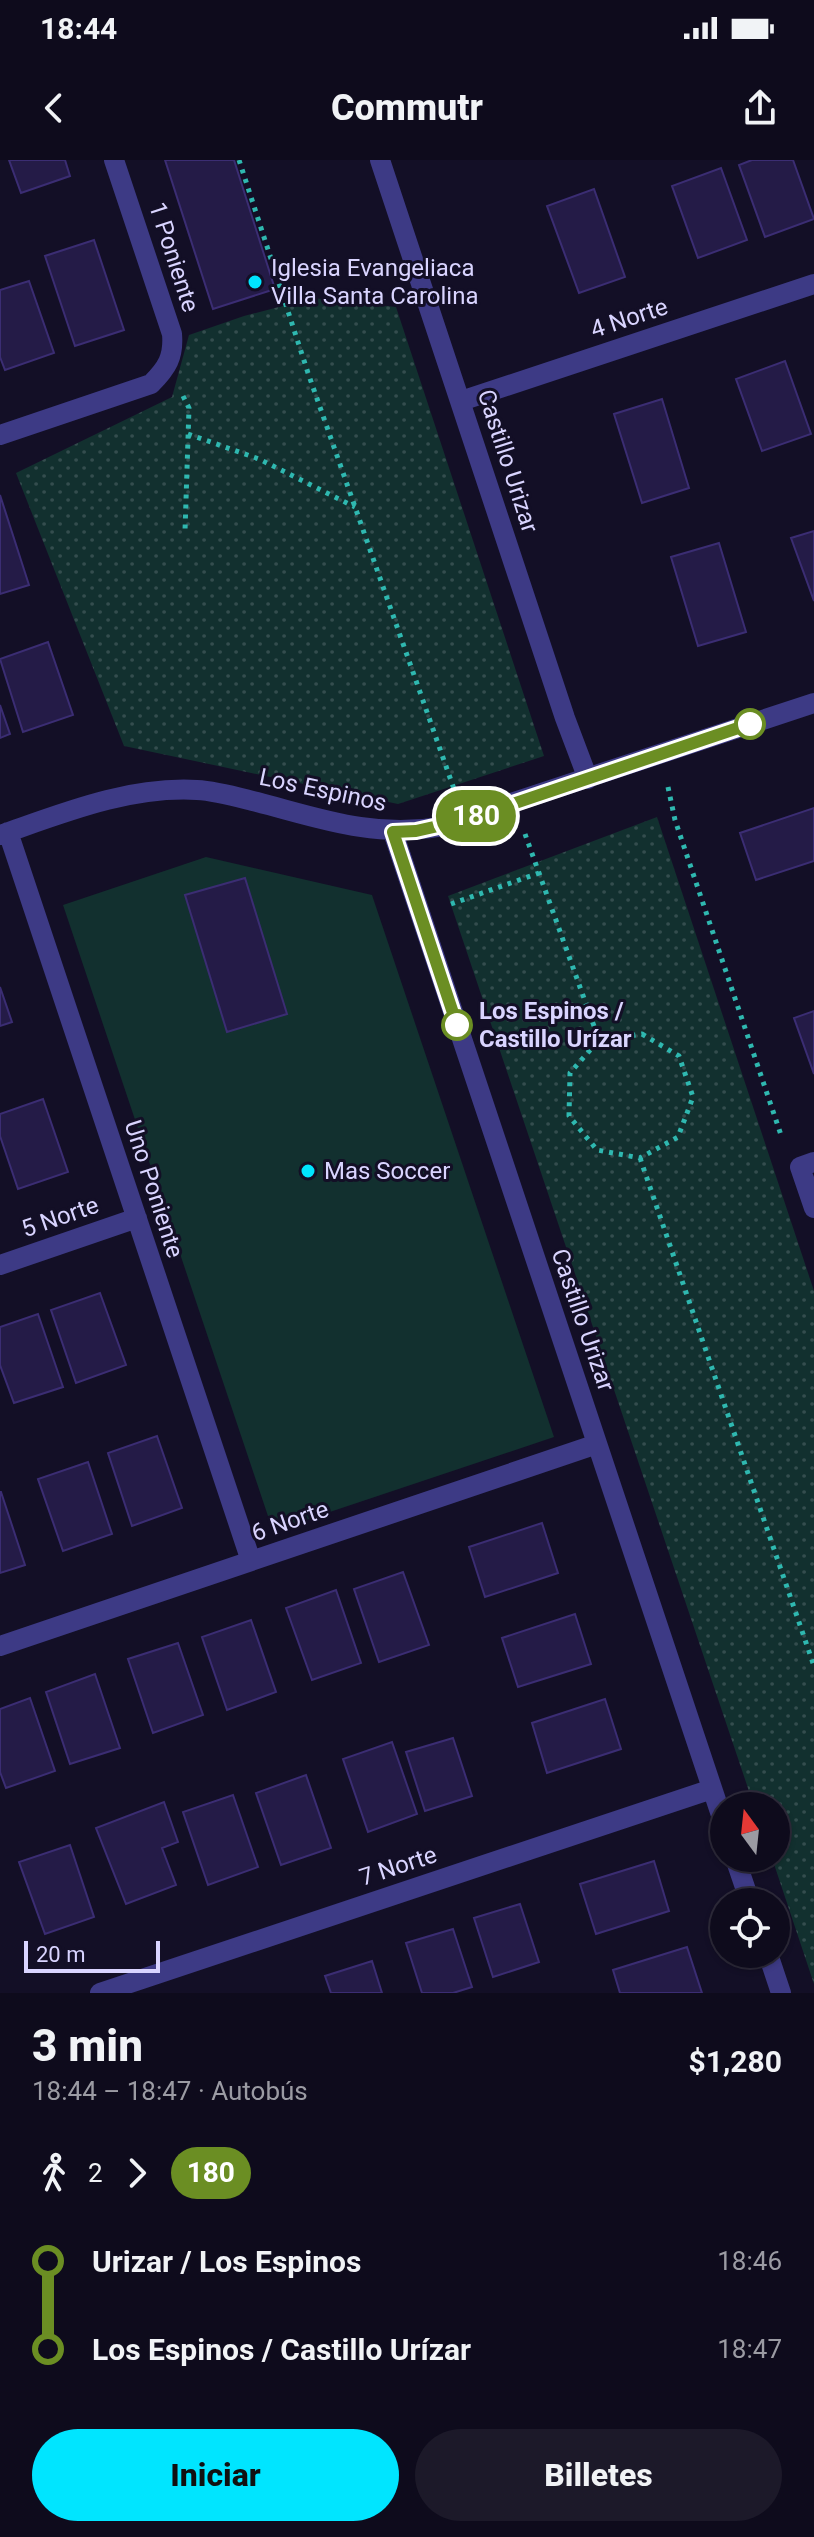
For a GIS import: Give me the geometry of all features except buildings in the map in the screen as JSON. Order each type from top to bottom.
[{"type":"street","name":"1 Poniente","points":[[114,160],[172,334],[173,350],[167,367]]},
{"type":"street","name":"Castillo Urizar","points":[[380,160],[588,779]]},
{"type":"street","name":"4 Norte","points":[[461,401],[814,284]]},
{"type":"street","points":[[0,435],[151,384],[167,367]]},
{"type":"street","name":"Los Espinos","points":[[4,834],[88,805],[162,789],[220,793],[355,828],[416,831],[465,820],[814,703]]},
{"type":"street","name":"Castillo Urizar","points":[[393,832],[713,1792]]},
{"type":"street","name":"Uno Poniente","points":[[4,834],[137,1218],[251,1561]]},
{"type":"street","points":[[807,1164],[814,1208]]},
{"type":"street","name":"5 Norte","points":[[0,1265],[137,1218]]},
{"type":"street","name":"6 Norte","points":[[0,1646],[597,1444]]},
{"type":"street","name":"7 Norte","points":[[100,1993],[712,1789]]},
{"type":"street","points":[[773,1968],[781,1993]]},
{"type":"path","points":[[239,160],[308,373],[465,820]]},
{"type":"path","points":[[167,367],[189,408],[185,531]]},
{"type":"path","points":[[188,434],[259,459],[355,507]]},
{"type":"path","points":[[661,754],[675,820],[784,1145],[807,1164]]},
{"type":"path","points":[[513,803],[599,1040]]},
{"type":"path","points":[[420,915],[539,873]]},
{"type":"path","points":[[642,1034],[679,1056],[689,1083],[693,1097],[678,1137],[640,1158],[597,1150],[569,1116],[570,1073],[599,1040],[642,1034]]},
{"type":"path","points":[[640,1158],[814,1666]]},
{"type":"green space","points":[[313,298],[396,307],[544,756],[398,804],[124,746],[16,473],[172,397],[189,335],[244,316]]},
{"type":"green space","points":[[657,817],[814,1291],[814,1984],[790,1912],[790,1888],[782,1888],[777,1872],[790,1872],[790,1792],[749,1792],[448,896]]},
{"type":"green space","name":"Mas Soccer","points":[[206,857],[372,895],[554,1437],[273,1531],[63,905]]},
{"type":"bus line","name":"180","points":[[457,1025],[393,832],[416,831],[465,820],[750,724]]},
{"type":"place","name":"Iglesia Evangeliaca Villa Santa Carolina","points":[[255,282]]},
{"type":"place","name":"Los Espinos / Castillo Urízar","points":[[457,1025]]},
{"type":"place","name":"Mas Soccer","points":[[308,1171]]}]
